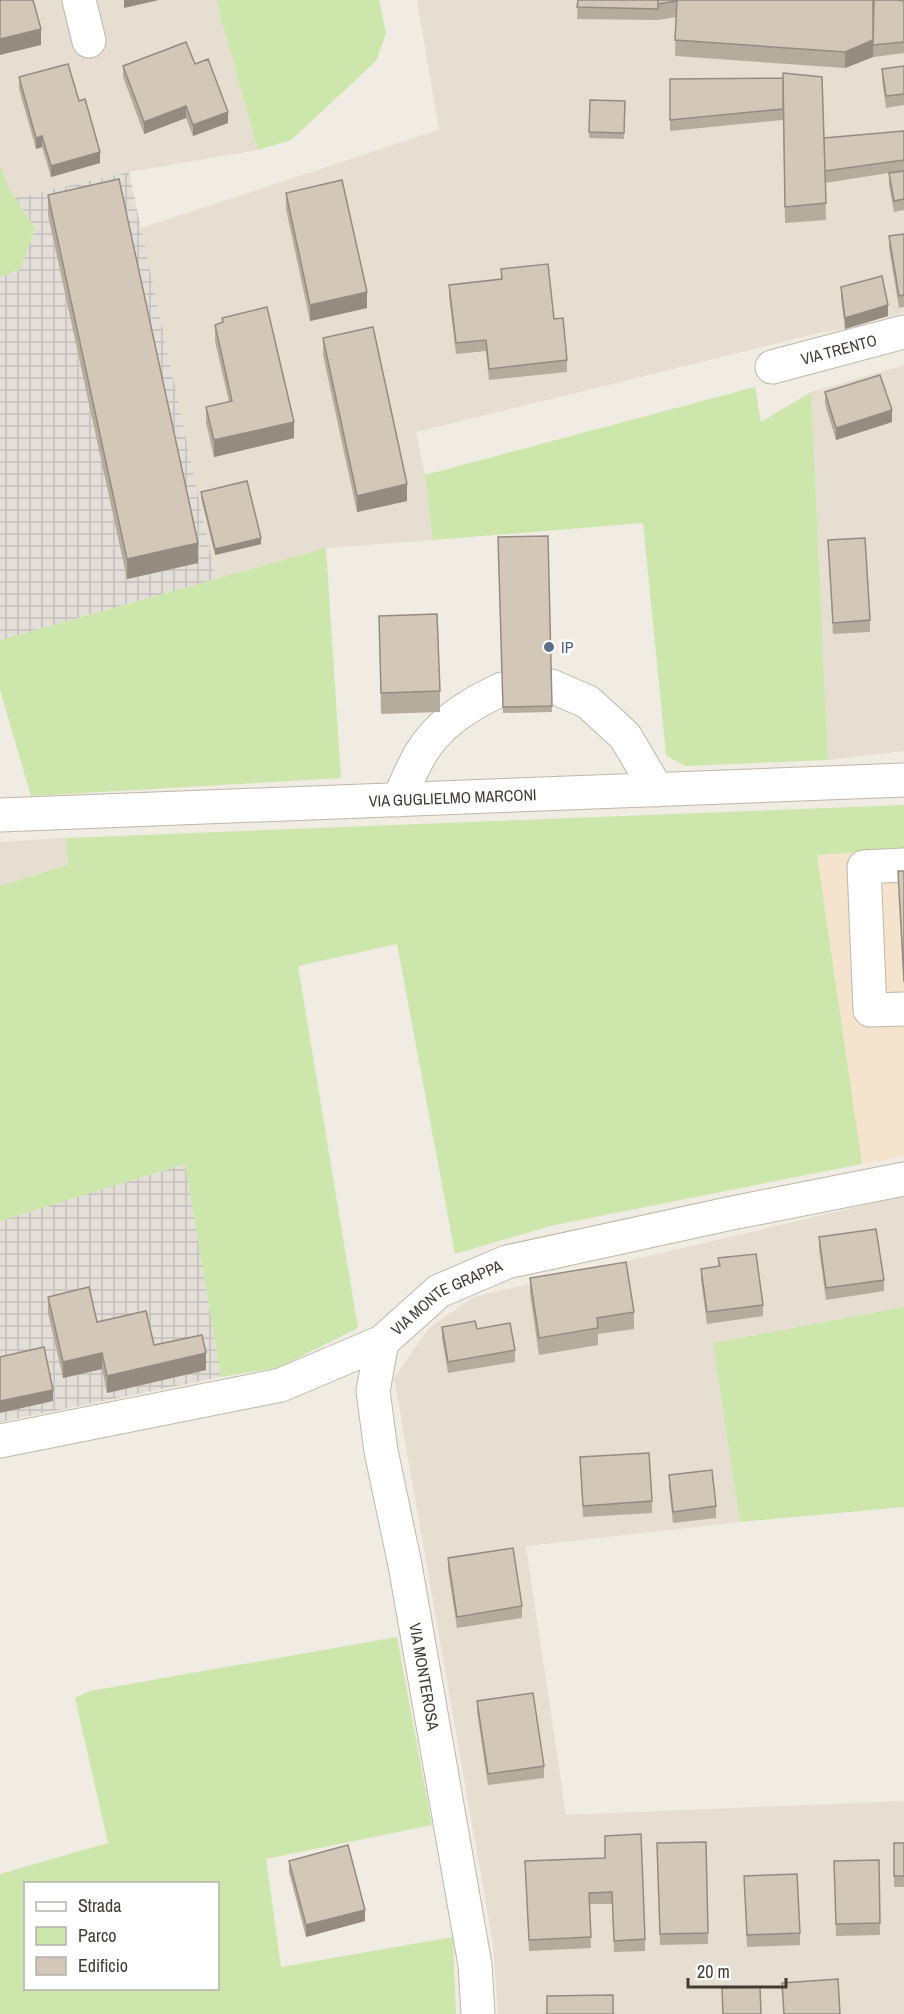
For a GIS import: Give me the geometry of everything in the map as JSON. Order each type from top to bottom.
[{"type":"street","points":[[79,0],[89,41]]},
{"type":"street","name":"VIA TRENTO","points":[[772,367],[904,332]]},
{"type":"street","points":[[551,686],[588,702],[625,736],[657,790]]},
{"type":"street","points":[[398,800],[421,753],[447,722],[470,705],[502,689]]},
{"type":"street","name":"VIA GUGLIELMO MARCONI","points":[[0,815],[904,780]]},
{"type":"street","points":[[904,865],[864,867],[870,1010],[904,1009]]},
{"type":"street","name":"VIA MONTE GRAPPA","points":[[0,1441],[281,1385],[382,1342],[439,1291],[507,1262],[732,1213],[904,1179]]},
{"type":"street","name":"VIA MONTEROSA","points":[[382,1342],[373,1391],[380,1441],[405,1565],[473,1954],[478,2014]]},
{"type":"shaded area","points":[[0,0],[216,0],[258,150],[129,172],[15,198],[9,189],[0,164]]},
{"type":"shaded area","points":[[417,0],[742,0],[904,12],[904,312],[845,329],[823,332],[416,432],[425,475],[433,540],[326,548],[216,579],[141,228],[439,130]]},
{"type":"shaded area","points":[[129,172],[216,579],[0,640],[0,277],[21,269],[35,228],[15,198]]},
{"type":"shaded area","points":[[904,365],[904,751],[828,760],[811,392]]},
{"type":"shaded area","points":[[66,838],[68,865],[0,886],[0,842]]},
{"type":"shaded area","points":[[904,848],[904,1156],[862,1164],[817,854]]},
{"type":"shaded area","points":[[185,1164],[221,1377],[0,1422],[0,1221]]},
{"type":"shaded area","points":[[904,1196],[904,1307],[713,1343],[740,1522],[526,1546],[566,1815],[904,1801],[904,2014],[498,2014],[493,1944],[394,1378],[429,1328],[474,1297]]},
{"type":"green space","points":[[216,0],[379,0],[386,33],[376,61],[291,140],[258,150]]},
{"type":"green space","points":[[0,164],[9,189],[35,228],[21,269],[0,277]]},
{"type":"green space","points":[[755,387],[761,422],[811,392],[828,760],[685,766],[666,755],[643,523],[433,540],[425,475]]},
{"type":"green space","points":[[326,548],[341,778],[31,796],[0,690],[0,640]]},
{"type":"green space","points":[[904,805],[904,848],[817,855],[862,1164],[550,1226],[455,1254],[397,944],[298,966],[358,1328],[280,1367],[221,1377],[185,1164],[0,1221],[0,886],[68,865],[66,838]]},
{"type":"green space","points":[[904,1307],[904,1507],[740,1522],[713,1343]]},
{"type":"green space","points":[[397,1637],[432,1825],[266,1859],[281,1967],[453,1937],[456,2014],[0,2014],[0,1874],[108,1843],[75,1698],[90,1691]]},
{"type":"building","points":[[0,0],[33,0],[41,29],[0,39]]},
{"type":"building","points":[[578,0],[658,0],[658,9],[577,7]]},
{"type":"building","points":[[658,0],[873,0],[873,40],[845,52],[675,40],[677,1],[658,4]]},
{"type":"building","points":[[874,0],[904,1],[904,42],[873,45]]},
{"type":"building","points":[[186,42],[195,64],[208,59],[228,112],[193,125],[186,106],[144,122],[123,66]]},
{"type":"building","points":[[68,64],[79,101],[85,99],[100,152],[51,166],[42,136],[36,138],[19,77]]},
{"type":"building","points":[[904,66],[904,94],[886,96],[882,69]]},
{"type":"building","points":[[783,73],[822,77],[826,203],[785,207]]},
{"type":"building","points":[[783,78],[783,109],[670,120],[670,79]]},
{"type":"building","points":[[590,100],[625,101],[624,133],[589,132]]},
{"type":"building","points":[[904,131],[904,160],[825,171],[824,138]]},
{"type":"building","points":[[904,171],[904,199],[894,201],[889,173]]},
{"type":"building","points":[[119,179],[198,543],[127,559],[48,195]]},
{"type":"building","points":[[342,180],[367,292],[310,305],[286,193]]},
{"type":"building","points":[[904,234],[904,295],[899,296],[889,236]]},
{"type":"building","points":[[548,264],[554,319],[563,318],[567,360],[489,369],[486,340],[456,343],[449,285],[502,279],[501,269]]},
{"type":"building","points":[[882,276],[888,305],[845,318],[841,287]]},
{"type":"building","points":[[267,307],[294,422],[214,440],[206,407],[232,401],[215,325],[223,322],[222,318]]},
{"type":"building","points":[[373,327],[407,484],[357,496],[323,338]]},
{"type":"building","points":[[880,375],[892,410],[836,428],[825,392]]},
{"type":"building","points":[[247,481],[261,538],[215,549],[201,492]]},
{"type":"building","points":[[548,536],[552,706],[503,707],[498,537]]},
{"type":"building","points":[[865,538],[870,620],[833,623],[828,540]]},
{"type":"building","points":[[437,614],[440,691],[381,693],[379,616]]},
{"type":"building","points":[[898,871],[904,871],[904,982]]},
{"type":"building","points":[[876,1229],[884,1280],[826,1288],[819,1237]]},
{"type":"building","points":[[756,1254],[763,1305],[707,1312],[701,1269],[720,1266],[718,1258]]},
{"type":"building","points":[[626,1262],[634,1312],[597,1318],[598,1328],[539,1338],[530,1278]]},
{"type":"building","points":[[89,1287],[97,1322],[146,1311],[154,1345],[202,1335],[206,1353],[107,1376],[102,1353],[63,1362],[48,1297]]},
{"type":"building","points":[[475,1321],[477,1329],[510,1323],[515,1350],[448,1362],[442,1327]]},
{"type":"building","points":[[44,1347],[53,1390],[0,1401],[0,1357]]},
{"type":"building","points":[[649,1453],[652,1501],[583,1506],[580,1457]]},
{"type":"building","points":[[712,1470],[716,1506],[673,1512],[669,1475]]},
{"type":"building","points":[[513,1548],[522,1606],[457,1617],[448,1558]]},
{"type":"building","points":[[533,1693],[544,1766],[488,1774],[477,1701]]},
{"type":"building","points":[[641,1834],[645,1939],[614,1941],[612,1892],[589,1893],[591,1937],[529,1940],[525,1861],[605,1858],[605,1836]]},
{"type":"building","points":[[706,1842],[708,1933],[660,1934],[657,1843]]},
{"type":"building","points":[[894,1843],[904,1843],[904,1876],[894,1876]]},
{"type":"building","points":[[348,1845],[365,1910],[306,1925],[289,1861]]},
{"type":"building","points":[[879,1860],[880,1923],[836,1924],[834,1861]]},
{"type":"building","points":[[797,1874],[800,1933],[747,1935],[744,1876]]},
{"type":"building","points":[[838,1979],[840,2014],[784,2014],[782,1983]]},
{"type":"building","points":[[760,1987],[761,2014],[723,2014],[722,1988]]},
{"type":"building","points":[[613,1995],[613,2014],[547,2014],[547,1996]]},
{"type":"place","name":"IP","points":[[549,647]]}]
